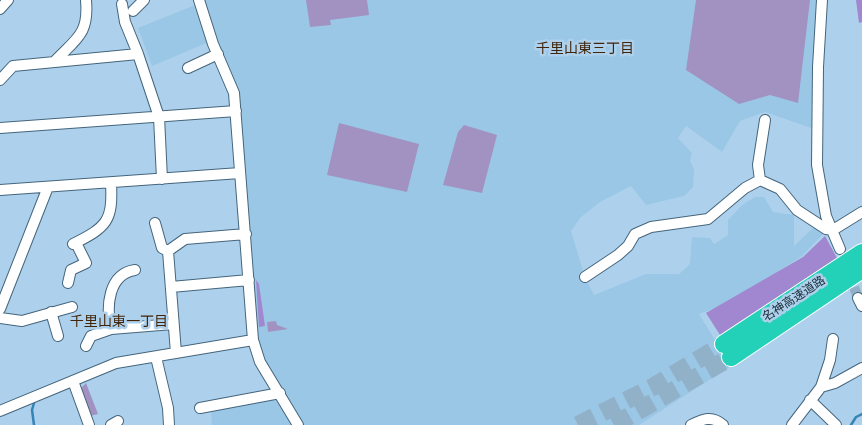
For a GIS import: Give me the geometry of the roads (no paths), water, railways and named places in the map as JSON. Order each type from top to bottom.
[{"type":"highway","name":"名神高速道路","points":[[862,252],[727,350],[862,269]]},
{"type":"street","points":[[0,9],[8,0]]},
{"type":"street","points":[[55,61],[84,30],[88,22],[86,0]]},
{"type":"street","points":[[133,11],[144,0]]},
{"type":"street","points":[[199,0],[218,54],[232,86],[236,111],[253,340],[260,362],[298,425]]},
{"type":"street","points":[[822,0],[818,67],[817,165],[826,216],[840,249]]},
{"type":"street","points":[[122,4],[125,22],[159,117],[162,179]]},
{"type":"street","points":[[0,80],[12,66],[138,54]]},
{"type":"street","points":[[188,68],[218,54]]},
{"type":"street","points":[[0,128],[236,111]]},
{"type":"street","points":[[760,180],[758,165],[765,120]]},
{"type":"street","points":[[0,190],[240,174]]},
{"type":"street","points":[[760,180],[780,189],[797,210],[826,229],[833,230],[862,212]]},
{"type":"street","points":[[585,277],[618,255],[628,246],[635,234],[651,227],[708,219],[745,188],[760,180]]},
{"type":"street","points":[[68,283],[71,270],[86,263],[75,244],[103,228],[112,204],[111,183]]},
{"type":"street","points":[[0,309],[48,187]]},
{"type":"street","points":[[154,223],[162,248],[168,251]]},
{"type":"street","points":[[168,251],[185,239],[246,234]]},
{"type":"street","points":[[168,251],[176,353]]},
{"type":"street","points":[[111,329],[107,313],[117,275],[135,270]]},
{"type":"street","points":[[171,286],[249,280]]},
{"type":"street","points":[[0,318],[22,321],[72,307]]},
{"type":"street","points":[[51,312],[58,336]]},
{"type":"street","points":[[86,346],[91,336],[111,329],[173,324]]},
{"type":"street","points":[[792,425],[821,387],[830,360],[833,339]]},
{"type":"street","points":[[0,411],[116,363],[253,340]]},
{"type":"street","points":[[156,356],[168,408],[169,425]]},
{"type":"street","points":[[821,387],[835,383],[862,368]]},
{"type":"street","points":[[73,381],[89,425]]},
{"type":"street","points":[[200,408],[280,393]]},
{"type":"street","points":[[810,400],[836,425]]},
{"type":"street","points":[[691,425],[701,419],[711,418],[723,425]]},
{"type":"waterway","points":[[34,403],[32,410],[34,425]]},
{"type":"waterway","points":[[851,425],[856,417],[862,414]]},
{"type":"tunnel","points":[[849,273],[858,298]]},
{"type":"tunnel","points":[[578,425],[651,388],[724,344]]},
{"type":"tunnel","points":[[614,425],[731,357]]},
{"type":"district","name":"千里山東三丁目","points":[[585,49]]},
{"type":"district","name":"千里山東一丁目","points":[[119,322]]}]
